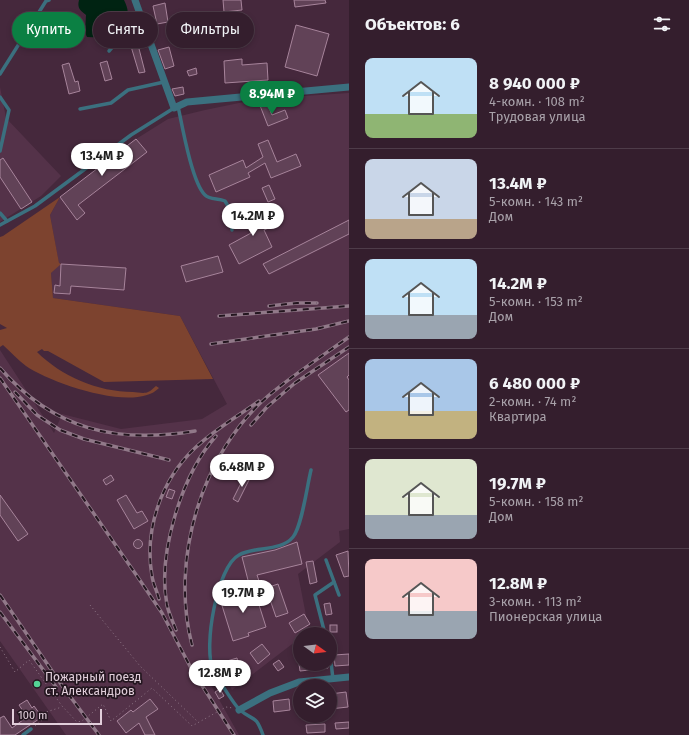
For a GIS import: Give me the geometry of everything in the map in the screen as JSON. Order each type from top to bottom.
[{"type":"street","points":[[135,0],[139,12]]},
{"type":"street","points":[[152,48],[164,82],[176,107],[187,102],[349,86]]},
{"type":"street","points":[[333,679],[349,677]]},
{"type":"street","points":[[239,710],[270,693],[293,684]]},
{"type":"lane","points":[[0,74],[46,1],[49,0]]},
{"type":"lane","points":[[80,109],[111,103],[128,90],[164,82]]},
{"type":"lane","points":[[0,97],[9,110],[0,151]]},
{"type":"lane","points":[[0,225],[35,206],[131,135],[176,107],[196,180],[203,194],[207,197],[225,201],[228,206],[232,230]]},
{"type":"lane","points":[[0,213],[7,221]]},
{"type":"lane","points":[[263,735],[259,723],[253,716],[239,710],[212,668],[210,649],[216,599],[228,564],[238,555],[286,543],[293,537],[298,528],[311,470]]},
{"type":"lane","points":[[326,560],[339,595]]},
{"type":"lane","points":[[322,627],[315,595],[334,582]]},
{"type":"lane","points":[[332,671],[333,679]]},
{"type":"lane","points":[[23,735],[31,729]]},
{"type":"path","points":[[90,605],[140,666],[198,723]]},
{"type":"path","points":[[0,647],[15,672],[29,660],[62,706],[77,722],[82,721],[103,704],[111,721],[152,688],[192,726],[226,707],[239,710]]},
{"type":"path","points":[[31,729],[46,717],[46,712],[62,706]]},
{"type":"shaded area","points":[[79,0],[124,0],[128,12],[93,12],[93,37],[87,37],[85,33],[86,15],[85,12],[82,12],[78,5]]},
{"type":"shaded area","points":[[0,87],[6,118],[61,176],[41,196],[0,222]]},
{"type":"shaded area","points":[[349,93],[349,529],[339,531],[340,542],[298,574],[308,627],[293,627],[293,643],[232,690],[218,661],[199,664],[239,735],[66,735],[0,641],[0,350],[54,433],[62,414],[121,429],[202,419],[227,404],[180,316],[53,298],[51,273],[60,264],[50,215],[60,197],[136,139],[168,119],[259,99]]},
{"type":"shaded area","points":[[60,197],[50,215],[59,263],[61,264],[51,273],[53,298],[180,316],[213,379],[104,382],[48,351],[44,351],[42,349],[37,352],[57,368],[94,386],[120,391],[143,393],[149,392],[156,386],[159,388],[147,395],[132,398],[113,397],[73,387],[38,373],[26,366],[3,345],[0,347],[0,330],[7,328],[0,324],[0,237]]},
{"type":"building","points":[[223,0],[241,0],[242,10],[224,12]]},
{"type":"building","points":[[294,0],[325,0],[326,3],[295,7]]},
{"type":"building","points":[[165,3],[166,22],[158,24],[158,12],[154,12],[153,6]]},
{"type":"building","points":[[296,25],[329,34],[317,76],[285,67]]},
{"type":"building","points":[[132,48],[139,48],[145,72],[139,73]]},
{"type":"building","points":[[169,48],[174,66],[165,69],[158,50]]},
{"type":"building","points":[[242,59],[242,65],[267,63],[268,80],[225,83],[224,61]]},
{"type":"building","points":[[107,61],[112,79],[105,81],[100,63]]},
{"type":"building","points":[[69,63],[75,82],[78,81],[80,91],[69,94],[62,65]]},
{"type":"building","points":[[196,68],[197,74],[189,76],[187,71]]},
{"type":"building","points":[[183,87],[184,94],[175,96],[172,89]]},
{"type":"building","points":[[266,101],[272,115],[285,110],[288,118],[268,126],[259,103]]},
{"type":"building","points":[[136,139],[147,152],[78,205],[85,213],[77,220],[60,197]]},
{"type":"building","points":[[268,140],[277,162],[296,154],[301,166],[271,178],[265,163],[248,173],[250,177],[216,192],[209,175],[243,160],[246,168],[263,157],[258,144]]},
{"type":"building","points":[[3,158],[32,202],[21,209],[0,177],[0,160]]},
{"type":"building","points":[[269,185],[275,199],[268,202],[262,188]]},
{"type":"building","points":[[252,208],[256,216],[268,211],[274,226],[264,230],[272,247],[239,264],[229,245],[251,233],[242,212]]},
{"type":"building","points":[[349,220],[349,234],[269,274],[263,264]]},
{"type":"building","points":[[218,256],[223,272],[186,282],[181,266]]},
{"type":"building","points":[[61,264],[126,268],[124,290],[71,286],[70,294],[54,293],[55,285],[60,286]]},
{"type":"building","points":[[349,353],[349,375],[347,377],[349,380],[349,410],[346,412],[318,375]]},
{"type":"building","points":[[246,473],[251,476],[238,502],[233,499]]},
{"type":"building","points":[[111,475],[114,480],[106,485],[103,480]]},
{"type":"building","points":[[169,489],[175,491],[172,499],[166,497]]},
{"type":"building","points":[[0,495],[28,534],[18,541],[0,515]]},
{"type":"building","points":[[126,495],[137,513],[142,511],[148,521],[134,529],[117,500]]},
{"type":"building","points":[[138,539],[143,544],[138,549],[133,544]]},
{"type":"building","points":[[297,542],[302,564],[257,575],[259,581],[249,584],[242,557],[275,550]]},
{"type":"building","points":[[348,551],[349,576],[344,577],[336,555]]},
{"type":"building","points":[[313,561],[317,582],[310,584],[306,562]]},
{"type":"building","points":[[278,584],[288,613],[276,617],[266,588]]},
{"type":"building","points":[[253,586],[266,627],[248,633],[249,636],[233,641],[220,599],[244,592],[243,589]]},
{"type":"building","points":[[330,603],[332,614],[326,615],[324,604]]},
{"type":"building","points":[[304,614],[310,624],[305,627],[293,627],[293,630],[289,623]]},
{"type":"building","points":[[330,625],[337,625],[337,627],[330,627]]},
{"type":"building","points":[[262,644],[270,654],[258,664],[250,653]]},
{"type":"building","points":[[349,654],[349,665],[337,666],[337,655]]},
{"type":"building","points":[[237,658],[241,674],[231,677],[227,661]]},
{"type":"building","points":[[279,660],[284,667],[278,671],[273,664]]},
{"type":"building","points":[[220,689],[224,696],[219,699],[215,692]]},
{"type":"building","points":[[346,692],[348,707],[337,708],[337,693]]},
{"type":"building","points":[[150,699],[158,709],[146,717],[155,735],[145,735],[139,723],[126,733],[117,721],[131,710],[133,712]]},
{"type":"building","points":[[289,699],[290,710],[274,712],[273,701]]},
{"type":"building","points":[[27,700],[32,708],[34,706],[42,717],[15,735],[0,735],[0,718],[4,716],[12,728],[27,717],[19,705]]},
{"type":"building","points":[[349,722],[349,728],[336,729],[335,723]]},
{"type":"building","points":[[325,724],[325,732],[307,733],[306,725]]},
{"type":"railway","points":[[269,306],[297,303],[317,303]]},
{"type":"railway","points":[[219,316],[349,306]]},
{"type":"railway","points":[[211,344],[316,329],[349,321]]},
{"type":"railway","points":[[192,645],[186,612],[185,578],[189,544],[197,510],[209,478],[225,447],[245,420],[268,396],[297,373],[349,337]]},
{"type":"railway","points":[[295,383],[349,347]]},
{"type":"railway","points":[[0,368],[21,389],[42,406],[65,419],[88,428],[113,433],[139,435],[166,435],[195,431]]},
{"type":"railway","points":[[0,378],[162,613],[192,670],[234,735]]},
{"type":"railway","points":[[251,425],[267,407],[295,383]]},
{"type":"railway","points":[[15,392],[37,415],[60,430],[84,439],[169,460]]},
{"type":"railway","points":[[159,599],[153,582],[150,559],[153,524],[164,490],[183,461],[202,441],[259,401]]},
{"type":"railway","points":[[176,630],[167,605],[165,585],[169,539],[183,493],[193,471],[204,452],[216,436]]},
{"type":"railway","points":[[0,595],[63,687],[99,735]]},
{"type":"railway","points":[[0,612],[56,687]]},
{"type":"place","name":"Пожарный поезд ст. Александров","points":[[37,684]]}]
